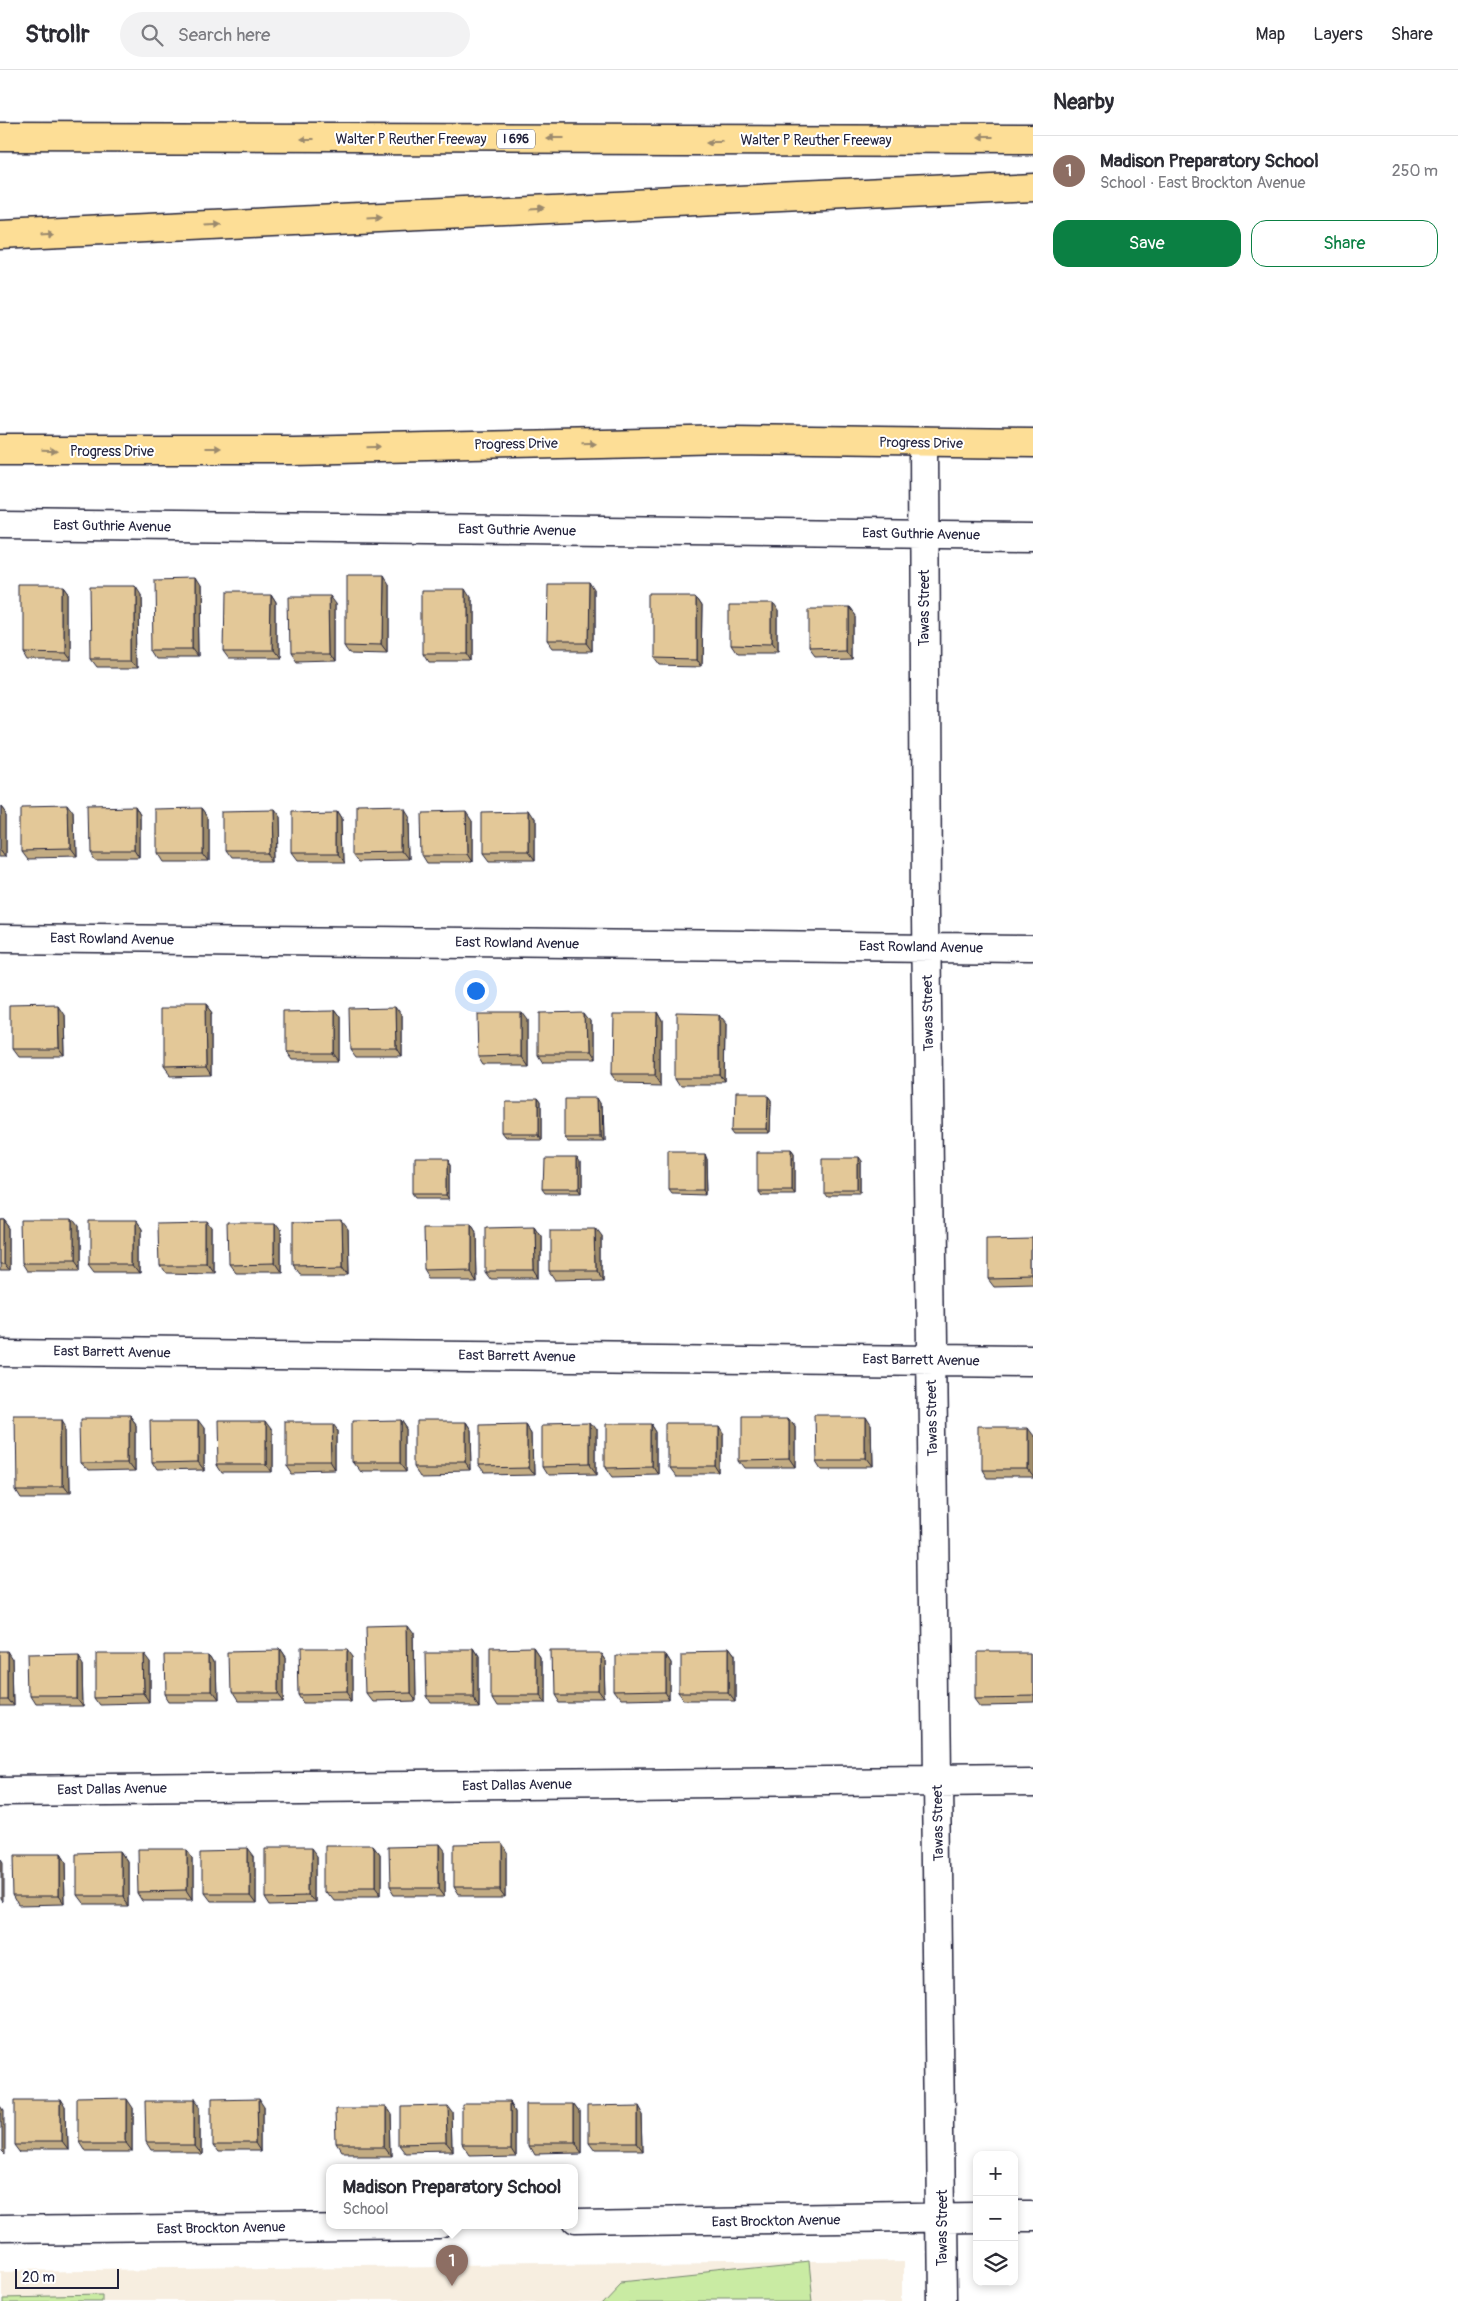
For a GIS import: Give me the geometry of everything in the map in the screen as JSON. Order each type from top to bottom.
[{"type":"main road","name":"Walter P Reuther Freeway","points":[[0,137],[1033,140]]},
{"type":"main road","points":[[0,235],[1033,186]]},
{"type":"main road","name":"Progress Drive","points":[[0,450],[293,450],[733,440],[1033,444]]},
{"type":"street","name":"Tawas Street","points":[[924,443],[923,534],[927,948],[942,2301]]},
{"type":"street","name":"East Guthrie Avenue","points":[[0,524],[1033,536]]},
{"type":"street","name":"East Rowland Avenue","points":[[0,938],[1033,949]]},
{"type":"street","name":"East Barrett Avenue","points":[[0,1351],[1033,1362]]},
{"type":"street","name":"East Dallas Avenue","points":[[0,1790],[1033,1780]]},
{"type":"street","points":[[1018,2216],[1033,2216]]},
{"type":"street","name":"East Brockton Avenue","points":[[578,2223],[973,2217]]},
{"type":"street","name":"East Brockton Avenue","points":[[0,2230],[326,2226]]},
{"type":"shaded area","points":[[904,2261],[904,2301],[0,2301],[0,2271]]},
{"type":"green space","points":[[810,2262],[814,2301],[603,2301],[621,2282]]},
{"type":"green space","points":[[104,2294],[104,2301],[0,2301],[0,2296]]},
{"type":"building","points":[[346,576],[382,576],[381,645],[346,644]]},
{"type":"building","points":[[194,578],[194,649],[154,649],[153,579]]},
{"type":"building","points":[[547,582],[590,582],[589,644],[546,644]]},
{"type":"building","points":[[91,586],[133,586],[133,659],[92,659]]},
{"type":"building","points":[[21,588],[64,588],[64,652],[21,651]]},
{"type":"building","points":[[422,590],[465,590],[465,652],[422,652]]},
{"type":"building","points":[[224,594],[272,594],[271,651],[223,651]]},
{"type":"building","points":[[653,595],[696,595],[696,658],[653,657]]},
{"type":"building","points":[[289,596],[330,596],[331,654],[290,654]]},
{"type":"building","points":[[730,602],[770,602],[770,646],[730,645]]},
{"type":"building","points":[[808,607],[848,607],[848,649],[808,650]]},
{"type":"building","points":[[68,806],[69,849],[22,850],[22,807]]},
{"type":"building","points":[[136,807],[136,850],[89,850],[88,808]]},
{"type":"building","points":[[202,809],[202,852],[156,852],[156,810]]},
{"type":"building","points":[[403,809],[403,852],[356,853],[356,810]]},
{"type":"building","points":[[270,810],[271,853],[224,853],[224,811]]},
{"type":"building","points":[[338,810],[338,853],[291,853],[291,811]]},
{"type":"building","points":[[466,811],[467,854],[420,854],[419,812]]},
{"type":"building","points":[[529,811],[529,855],[482,855],[482,812]]},
{"type":"building","points":[[57,1005],[58,1049],[11,1049],[11,1006]]},
{"type":"building","points":[[163,1006],[205,1006],[206,1067],[163,1068]]},
{"type":"building","points":[[396,1007],[397,1050],[350,1050],[349,1008]]},
{"type":"building","points":[[331,1010],[331,1053],[284,1053],[284,1011]]},
{"type":"building","points":[[585,1011],[586,1054],[539,1054],[539,1012]]},
{"type":"building","points":[[613,1012],[656,1012],[655,1074],[612,1074]]},
{"type":"building","points":[[476,1013],[523,1013],[523,1055],[477,1056]]},
{"type":"building","points":[[676,1014],[719,1015],[719,1077],[676,1077]]},
{"type":"building","points":[[733,1096],[767,1096],[766,1130],[732,1130]]},
{"type":"building","points":[[504,1100],[538,1100],[538,1134],[504,1134]]},
{"type":"building","points":[[566,1100],[599,1100],[600,1134],[566,1134]]},
{"type":"building","points":[[670,1154],[704,1154],[704,1188],[670,1188]]},
{"type":"building","points":[[757,1154],[791,1154],[791,1188],[757,1188]]},
{"type":"building","points":[[544,1157],[577,1157],[577,1191],[543,1191]]},
{"type":"building","points":[[823,1158],[857,1158],[857,1192],[823,1192]]},
{"type":"building","points":[[413,1161],[447,1161],[447,1195],[413,1195]]},
{"type":"building","points":[[0,1219],[4,1219],[4,1262],[0,1262]]},
{"type":"building","points":[[23,1220],[71,1220],[71,1263],[24,1263]]},
{"type":"building","points":[[88,1221],[135,1221],[135,1264],[88,1264]]},
{"type":"building","points":[[207,1222],[207,1265],[160,1265],[159,1223]]},
{"type":"building","points":[[341,1222],[342,1265],[294,1266],[294,1223]]},
{"type":"building","points":[[228,1223],[276,1223],[276,1265],[229,1266]]},
{"type":"building","points":[[423,1227],[471,1227],[471,1269],[424,1270]]},
{"type":"building","points":[[533,1227],[534,1270],[486,1270],[486,1228]]},
{"type":"building","points":[[549,1229],[596,1229],[597,1271],[549,1271]]},
{"type":"building","points":[[1033,1236],[1033,1276],[987,1277],[987,1237]]},
{"type":"building","points":[[740,1417],[788,1417],[788,1459],[740,1460]]},
{"type":"building","points":[[816,1417],[864,1417],[864,1460],[817,1460]]},
{"type":"building","points":[[82,1418],[130,1418],[130,1461],[83,1461]]},
{"type":"building","points":[[15,1419],[62,1419],[62,1486],[16,1486]]},
{"type":"building","points":[[150,1420],[198,1420],[198,1462],[151,1463]]},
{"type":"building","points":[[401,1420],[401,1463],[353,1463],[353,1421]]},
{"type":"building","points":[[217,1421],[265,1421],[265,1464],[218,1464]]},
{"type":"building","points":[[285,1422],[332,1422],[333,1464],[285,1464]]},
{"type":"building","points":[[417,1422],[465,1422],[465,1464],[417,1464]]},
{"type":"building","points":[[527,1423],[527,1466],[479,1467],[479,1424]]},
{"type":"building","points":[[590,1423],[590,1466],[543,1467],[543,1424]]},
{"type":"building","points":[[668,1424],[716,1424],[716,1467],[668,1467]]},
{"type":"building","points":[[605,1425],[653,1425],[653,1467],[605,1468]]},
{"type":"building","points":[[980,1427],[1027,1427],[1027,1470],[980,1470]]},
{"type":"building","points":[[408,1626],[409,1692],[367,1693],[365,1627]]},
{"type":"building","points":[[278,1650],[278,1693],[231,1693],[230,1651]]},
{"type":"building","points":[[298,1650],[346,1650],[346,1692],[299,1693]]},
{"type":"building","points":[[552,1650],[600,1650],[600,1693],[553,1693]]},
{"type":"building","points":[[727,1650],[727,1693],[679,1693],[679,1651]]},
{"type":"building","points":[[537,1651],[537,1695],[490,1695],[490,1652]]},
{"type":"building","points":[[616,1651],[664,1651],[664,1693],[616,1694]]},
{"type":"building","points":[[96,1652],[143,1652],[144,1695],[96,1696]]},
{"type":"building","points":[[163,1652],[211,1652],[211,1695],[164,1695]]},
{"type":"building","points":[[425,1652],[473,1652],[473,1695],[426,1695]]},
{"type":"building","points":[[0,1653],[8,1653],[8,1696],[0,1696]]},
{"type":"building","points":[[975,1653],[1033,1653],[1033,1695],[975,1696]]},
{"type":"building","points":[[77,1654],[77,1697],[30,1697],[29,1655]]},
{"type":"building","points":[[500,1844],[500,1887],[453,1887],[453,1845]]},
{"type":"building","points":[[437,1846],[437,1889],[390,1889],[389,1847]]},
{"type":"building","points":[[327,1847],[374,1847],[374,1890],[327,1890]]},
{"type":"building","points":[[249,1849],[249,1892],[202,1892],[202,1850]]},
{"type":"building","points":[[138,1850],[186,1850],[186,1892],[139,1893]]},
{"type":"building","points":[[265,1850],[312,1850],[312,1892],[265,1893]]},
{"type":"building","points":[[123,1853],[123,1896],[76,1896],[76,1854]]},
{"type":"building","points":[[11,1854],[59,1854],[59,1897],[12,1897]]},
{"type":"building","points":[[13,2100],[61,2100],[61,2143],[13,2143]]},
{"type":"building","points":[[126,2100],[126,2143],[79,2143],[79,2101]]},
{"type":"building","points":[[258,2100],[259,2143],[211,2143],[211,2101]]},
{"type":"building","points":[[145,2101],[193,2101],[193,2144],[146,2144]]},
{"type":"building","points":[[637,2102],[637,2145],[589,2145],[589,2103]]},
{"type":"building","points":[[447,2103],[448,2146],[400,2147],[400,2104]]},
{"type":"building","points":[[464,2103],[512,2103],[512,2145],[464,2145]]},
{"type":"building","points":[[528,2103],[575,2103],[575,2145],[528,2145]]},
{"type":"building","points":[[337,2105],[385,2105],[385,2148],[338,2148]]},
{"type":"place","name":"Madison Preparatory School","points":[[452,2286]]}]
